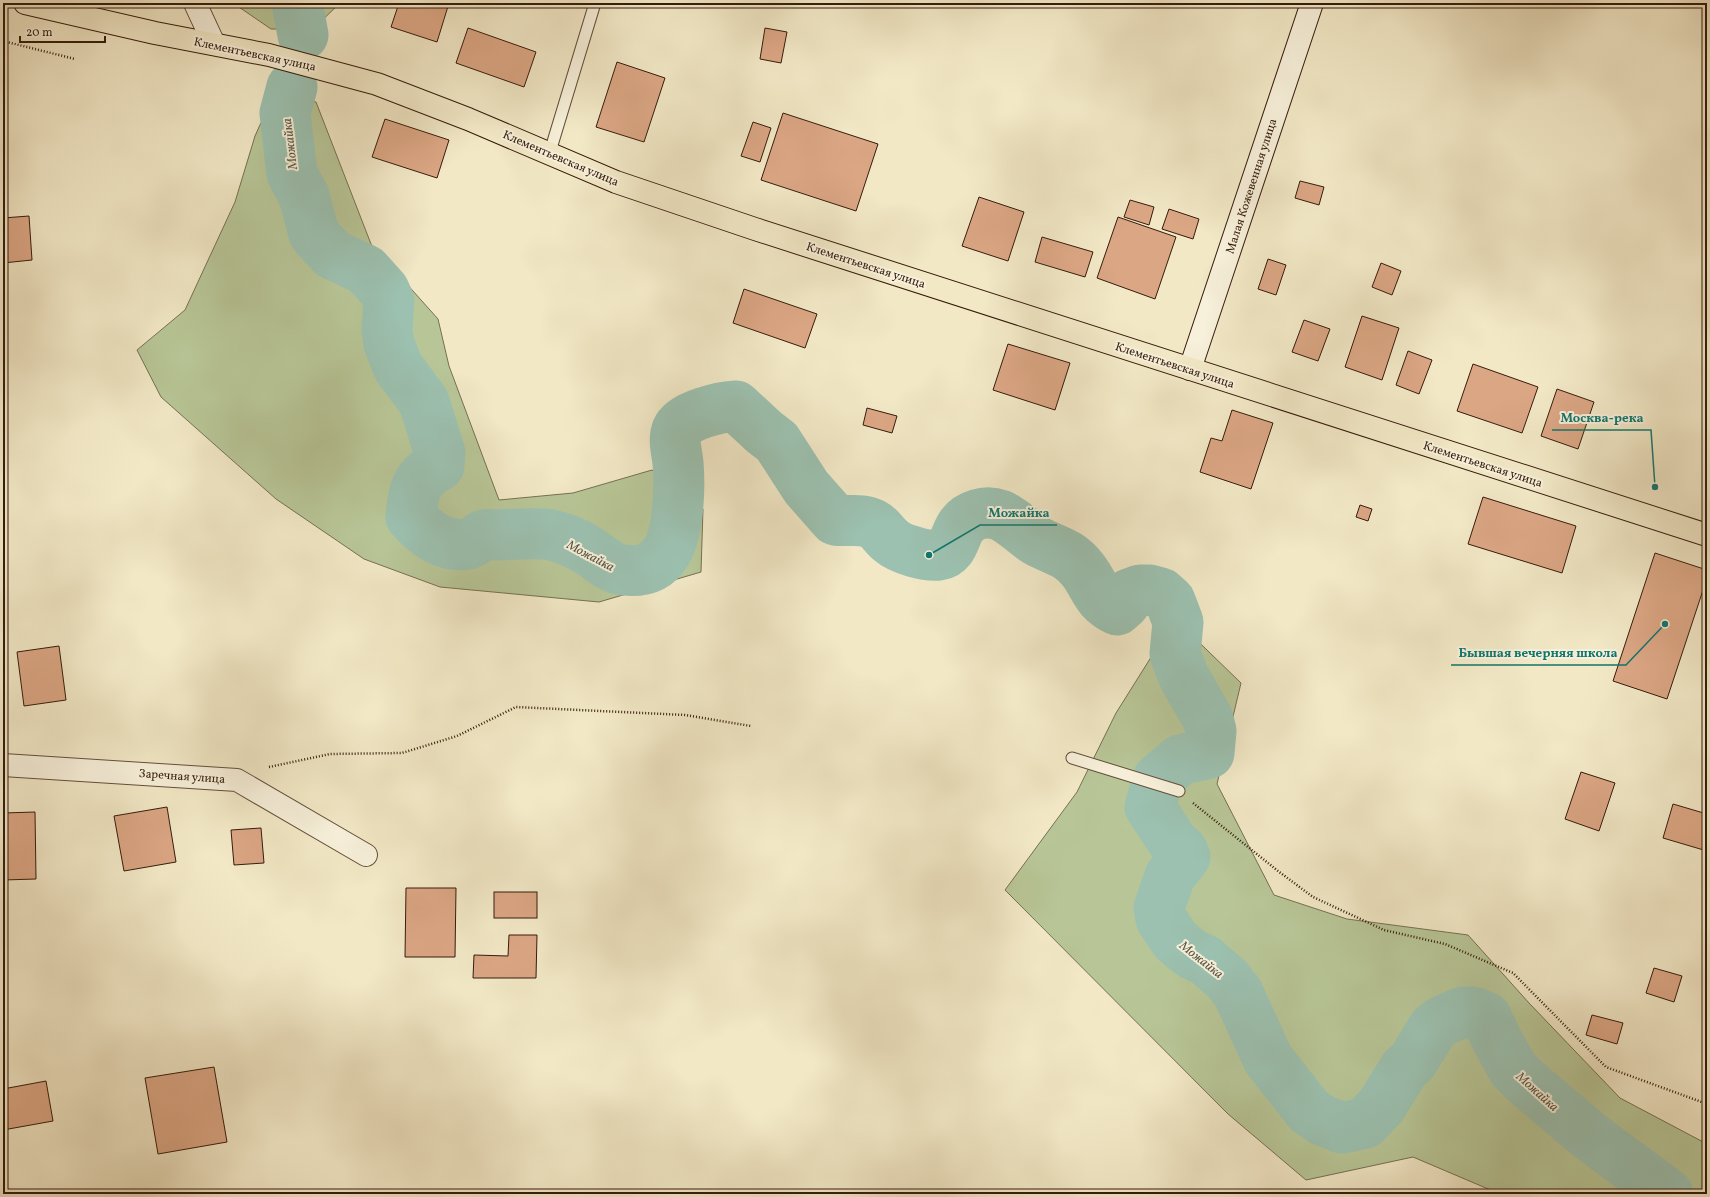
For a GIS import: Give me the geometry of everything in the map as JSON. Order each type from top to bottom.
[{"type":"main road","name":"Клементьевская улица","points":[[25,3],[269,55],[377,84],[468,119],[616,182],[755,230],[1707,535]]},
{"type":"street","points":[[195,3],[214,44]]},
{"type":"street","name":"Малая Кожевенная улица","points":[[1190,370],[1312,3]]},
{"type":"street","name":"Заречная улица","points":[[3,765],[236,780],[366,856]]},
{"type":"lane","points":[[549,154],[595,3]]},
{"type":"lane","points":[[1072,758],[1179,791]]},
{"type":"path","points":[[3,41],[75,59]]},
{"type":"path","points":[[236,780],[268,767],[330,754],[402,753],[457,736],[516,707],[685,714],[751,726]]},
{"type":"path","points":[[1179,791],[1278,871],[1314,897],[1384,930],[1445,944],[1513,973],[1606,1067],[1707,1104]]},
{"type":"green space","points":[[233,3],[340,3],[313,29],[271,29]]},
{"type":"green space","points":[[274,94],[316,102],[371,244],[438,319],[449,366],[499,500],[573,493],[652,470],[703,509],[701,572],[599,602],[440,587],[364,559],[276,499],[161,397],[137,350],[185,310],[235,202],[255,136]]},
{"type":"green space","points":[[1175,619],[1241,683],[1217,784],[1274,895],[1347,919],[1468,935],[1529,1003],[1620,1098],[1707,1144],[1707,1194],[1500,1194],[1413,1157],[1306,1180],[1228,1114],[1005,890],[1077,792],[1116,713]]},
{"type":"building","points":[[399,3],[449,3],[437,42],[391,27]]},
{"type":"building","points":[[468,28],[536,52],[524,87],[456,63]]},
{"type":"building","points":[[765,28],[787,32],[781,63],[760,59]]},
{"type":"building","points":[[617,62],[665,78],[644,142],[596,127]]},
{"type":"building","points":[[783,113],[878,144],[856,211],[761,180]]},
{"type":"building","points":[[385,119],[449,140],[437,178],[372,157]]},
{"type":"building","points":[[753,122],[771,128],[760,162],[741,156]]},
{"type":"building","points":[[1300,181],[1324,187],[1319,205],[1295,198]]},
{"type":"building","points":[[979,197],[1024,212],[1008,261],[962,246]]},
{"type":"building","points":[[1130,200],[1154,207],[1149,225],[1124,217]]},
{"type":"building","points":[[1169,209],[1199,219],[1193,239],[1162,229]]},
{"type":"building","points":[[29,216],[32,260],[3,263],[3,218]]},
{"type":"building","points":[[1118,217],[1176,237],[1155,299],[1097,278]]},
{"type":"building","points":[[1042,237],[1093,252],[1085,277],[1035,262]]},
{"type":"building","points":[[1268,259],[1286,265],[1276,295],[1258,289]]},
{"type":"building","points":[[1381,263],[1401,271],[1392,295],[1372,287]]},
{"type":"building","points":[[744,289],[817,314],[805,348],[733,323]]},
{"type":"building","points":[[1362,316],[1399,328],[1382,380],[1345,367]]},
{"type":"building","points":[[1304,320],[1330,329],[1318,361],[1292,352]]},
{"type":"building","points":[[1008,344],[1070,363],[1055,410],[993,390]]},
{"type":"building","points":[[1408,351],[1432,360],[1419,394],[1396,385]]},
{"type":"building","points":[[1473,364],[1538,387],[1522,433],[1457,411]]},
{"type":"building","points":[[1557,389],[1594,402],[1578,449],[1541,436]]},
{"type":"building","points":[[867,408],[897,416],[892,433],[863,425]]},
{"type":"building","points":[[1232,410],[1273,423],[1251,489],[1200,472],[1211,438],[1222,441]]},
{"type":"building","points":[[1483,497],[1576,526],[1562,573],[1468,544]]},
{"type":"building","points":[[1360,505],[1372,509],[1368,521],[1356,517]]},
{"type":"building","points":[[1655,553],[1707,570],[1707,578],[1667,699],[1613,681]]},
{"type":"building","points":[[59,646],[66,700],[24,706],[17,652]]},
{"type":"building","points":[[1581,772],[1615,783],[1599,831],[1565,819]]},
{"type":"building","points":[[1673,804],[1707,814],[1707,851],[1663,838]]},
{"type":"building","points":[[167,807],[176,862],[124,871],[114,816]]},
{"type":"building","points":[[35,812],[36,879],[3,880],[3,813]]},
{"type":"building","points":[[261,828],[264,863],[234,865],[231,830]]},
{"type":"building","points":[[406,888],[456,888],[455,957],[405,957]]},
{"type":"building","points":[[494,892],[537,892],[537,918],[494,918]]},
{"type":"building","points":[[509,935],[537,935],[536,978],[473,978],[474,955],[508,956]]},
{"type":"building","points":[[1654,968],[1682,976],[1674,1002],[1646,993]]},
{"type":"building","points":[[1592,1015],[1623,1023],[1617,1044],[1586,1035]]},
{"type":"building","points":[[214,1067],[227,1142],[158,1154],[145,1078]]},
{"type":"building","points":[[46,1081],[53,1121],[3,1130],[3,1089]]},
{"type":"waterway","name":"Можайка","points":[[297,3],[303,35]]},
{"type":"waterway","name":"Можайка","points":[[292,87],[285,113],[292,174],[304,196],[314,234],[332,254],[366,270],[384,290],[389,301],[387,330],[389,344],[398,367],[424,402],[440,453],[439,466],[425,475],[414,493],[411,517],[422,529],[436,538],[451,544],[459,545],[468,544],[486,535],[544,534],[561,538],[579,545],[610,565],[619,569],[629,571],[647,568],[657,563],[665,554],[670,546],[676,523],[678,510],[679,473],[675,442],[677,430],[687,420],[694,416],[712,410],[736,406],[777,442],[806,487],[835,520],[868,522],[876,526],[889,539],[901,547],[921,554],[939,555],[944,554],[950,548],[963,523],[972,516],[983,513],[1000,515],[1010,520],[1037,541],[1067,555],[1072,559],[1083,570],[1104,602],[1117,610],[1125,603],[1129,594],[1140,590],[1150,590],[1161,593],[1170,601],[1178,622],[1175,654],[1184,677],[1208,719],[1211,731],[1209,753],[1180,760],[1158,779],[1150,807],[1175,845],[1182,850],[1185,857],[1170,876],[1159,908],[1161,919],[1175,940],[1192,954],[1205,960],[1227,979],[1238,993],[1268,1059],[1309,1111],[1322,1120],[1342,1128],[1365,1123],[1382,1105],[1404,1069],[1413,1061],[1433,1028],[1442,1021],[1463,1012],[1473,1012],[1486,1017],[1513,1069],[1526,1082],[1591,1137],[1668,1194]]},
{"type":"place","name":"Москва-река","points":[[1655,487]]},
{"type":"place","name":"Можайка","points":[[929,555]]},
{"type":"place","name":"Бывшая вечерняя школа","points":[[1665,624]]}]
